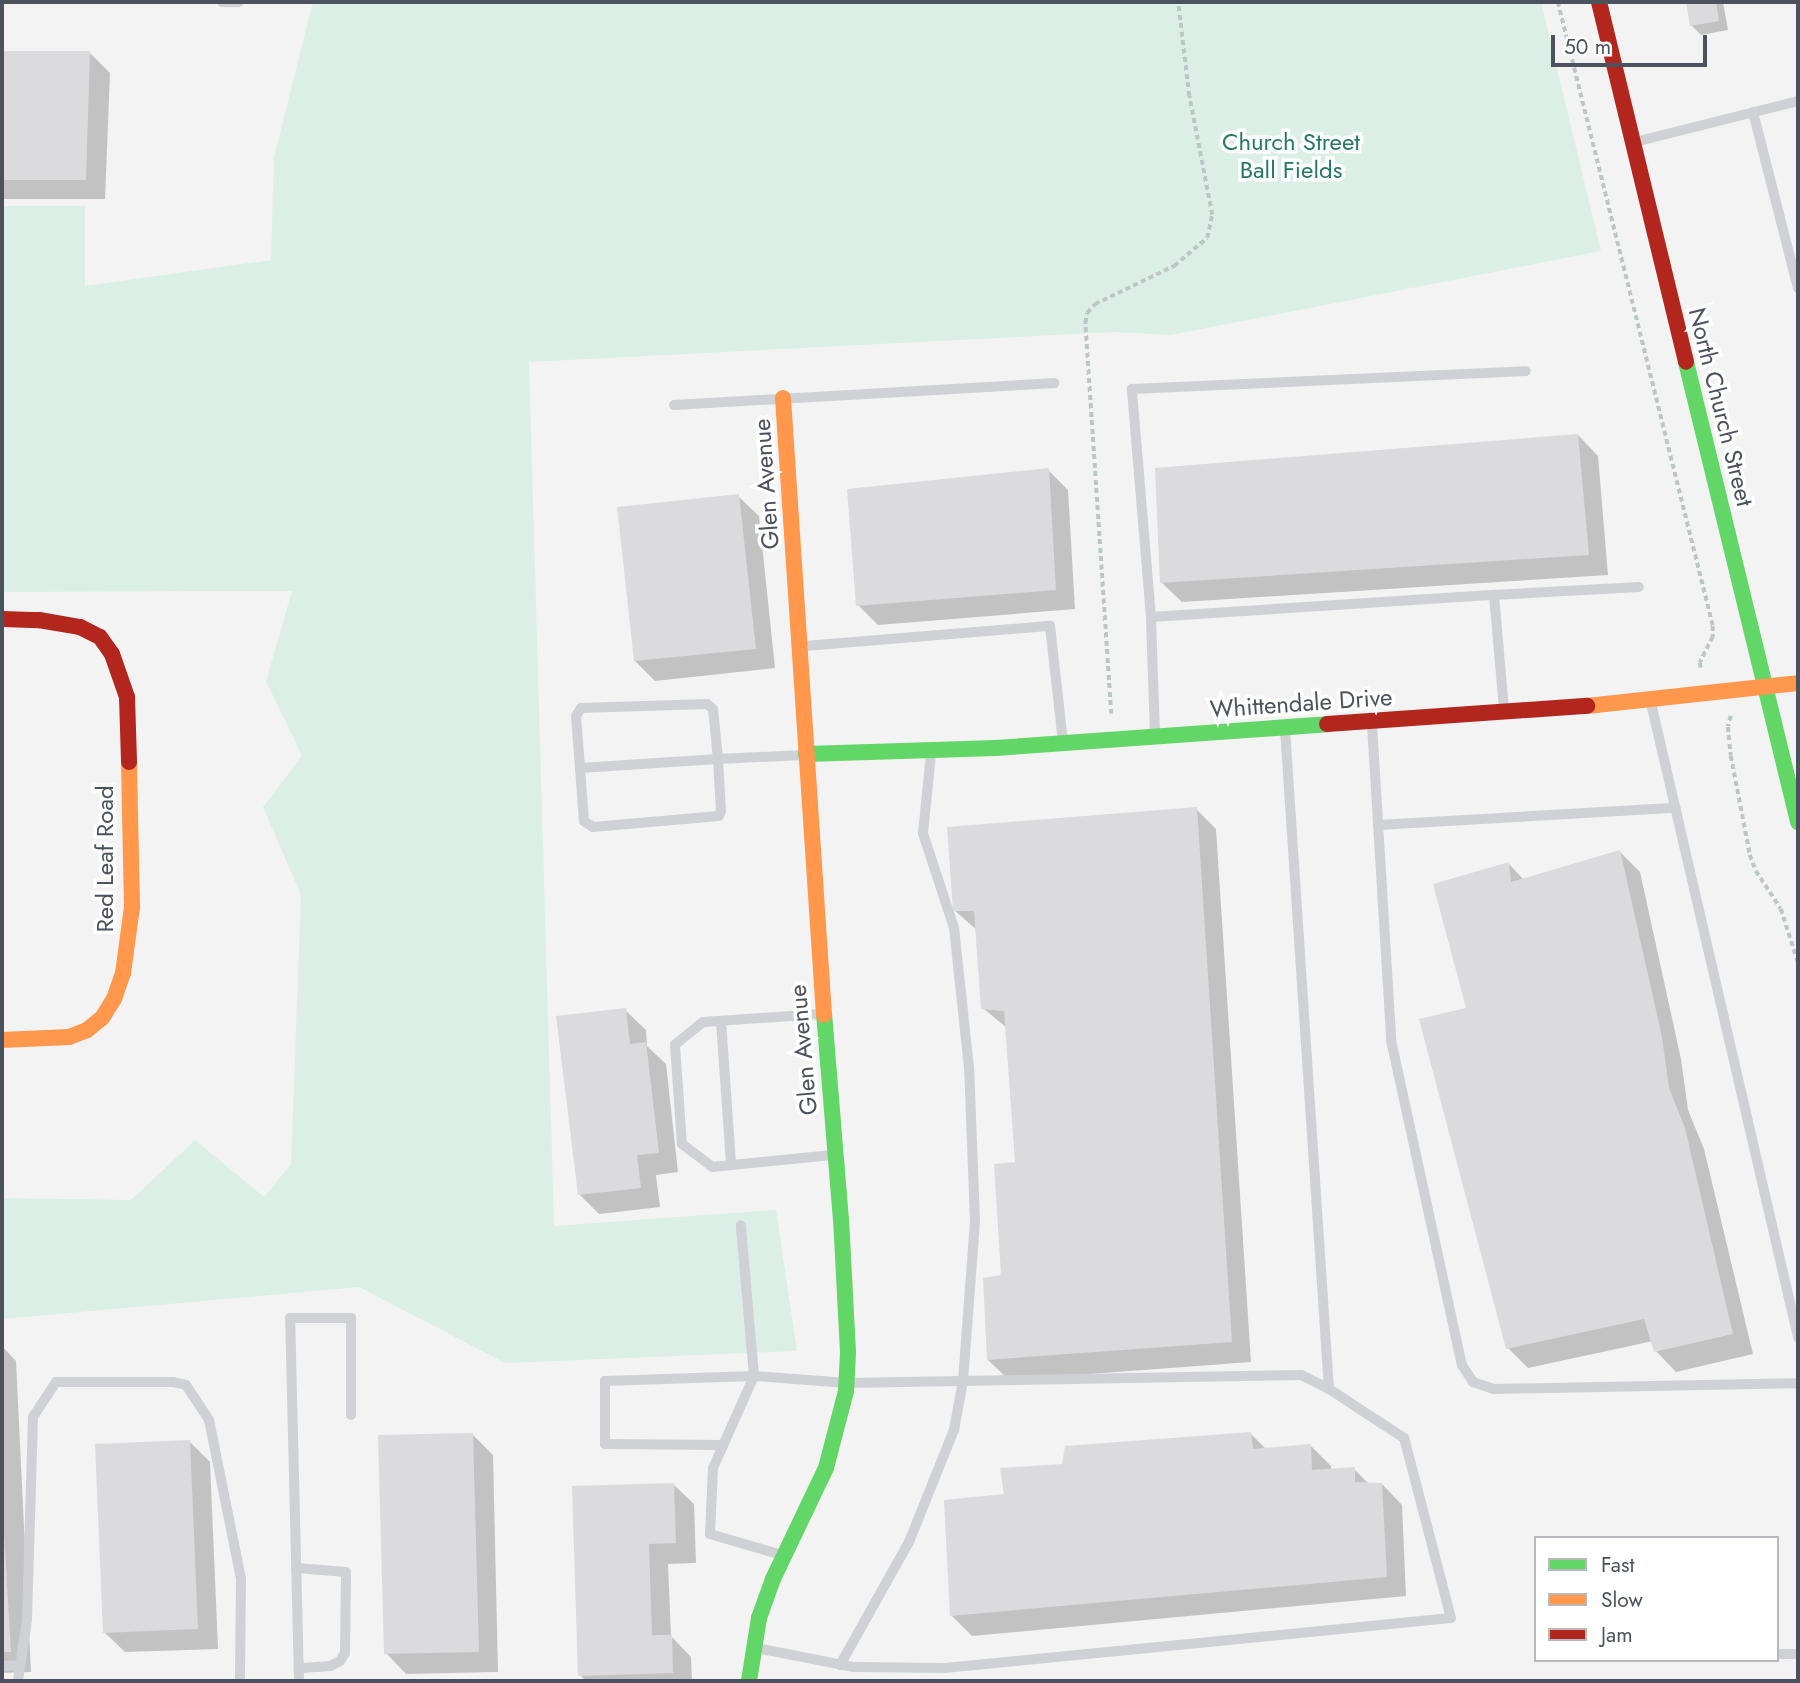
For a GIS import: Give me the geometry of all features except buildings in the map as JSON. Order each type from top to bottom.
[{"type":"street","name":"North Church Street","points":[[1599,2],[1798,823]]},
{"type":"street","name":"Glen Avenue","points":[[749,1681],[759,1618],[784,1555],[826,1468],[838,1430],[846,1382],[847,1310],[823,1014],[783,398]]},
{"type":"street","name":"Red Leaf Road","points":[[2,619],[40,620],[80,627],[100,637],[121,674],[127,697],[132,894],[123,973],[114,999],[102,1018],[88,1030],[69,1037],[2,1040]]},
{"type":"street","name":"Whittendale Drive","points":[[806,754],[932,751],[1156,737],[1650,700],[1798,683]]},
{"type":"lane","points":[[222,2],[239,2]]},
{"type":"lane","points":[[1633,143],[1798,101]]},
{"type":"lane","points":[[1753,112],[1798,288]]},
{"type":"lane","points":[[1156,737],[1151,617],[1132,389],[1526,371]]},
{"type":"lane","points":[[674,405],[1054,383]]},
{"type":"lane","points":[[1151,617],[1639,587]]},
{"type":"lane","points":[[1494,595],[1504,711]]},
{"type":"lane","points":[[801,646],[1050,626],[1063,743]]},
{"type":"lane","points":[[1650,700],[1798,1337]]},
{"type":"lane","points":[[707,704],[713,709],[718,759],[719,816],[593,827],[584,821],[580,768],[576,716],[580,708],[707,704]]},
{"type":"lane","points":[[1371,721],[1391,1040],[1462,1365],[1473,1382],[1493,1389],[1798,1383]]},
{"type":"lane","points":[[1284,727],[1329,1389]]},
{"type":"lane","points":[[840,1665],[909,1542],[954,1430],[963,1381],[975,1221],[969,1068],[954,928],[923,833],[932,751]]},
{"type":"lane","points":[[580,768],[806,754]]},
{"type":"lane","points":[[1378,825],[1676,808]]},
{"type":"lane","points":[[823,1014],[703,1022],[675,1045],[682,1144],[712,1167],[835,1155]]},
{"type":"lane","points":[[721,1021],[731,1165]]},
{"type":"lane","points":[[741,1226],[754,1376],[713,1468],[710,1534],[784,1555]]},
{"type":"lane","points":[[299,1681],[290,1318],[351,1318],[351,1415]]},
{"type":"lane","points":[[723,1445],[605,1444],[605,1381],[754,1376],[846,1382],[1301,1375],[1329,1389],[1404,1438],[1451,1618],[945,1668],[840,1665],[753,1647]]},
{"type":"lane","points":[[18,1681],[27,1619],[33,1417],[56,1381],[173,1382],[186,1385],[209,1420],[241,1579],[240,1681]]},
{"type":"lane","points":[[296,1568],[346,1572],[345,1653],[340,1661],[330,1666],[299,1668]]},
{"type":"lane","points":[[1779,1654],[1798,1654]]},
{"type":"lane","points":[[2,1666],[20,1665]]},
{"type":"path","points":[[1113,740],[1086,323],[1087,313],[1096,304],[1174,266],[1207,238],[1212,215],[1192,115],[1178,2]]},
{"type":"path","points":[[1558,2],[1713,626],[1713,637],[1700,663],[1701,668]]},
{"type":"path","points":[[1731,716],[1728,727],[1731,756],[1750,855],[1756,871],[1781,909],[1798,962]]},
{"type":"green space","name":"Church Street Ball Fields","points":[[313,2],[1541,2],[1601,251],[1171,335],[1114,332],[529,362],[554,1226],[776,1210],[797,1351],[505,1363],[359,1287],[2,1319],[2,1198],[131,1200],[195,1140],[264,1197],[291,1164],[301,895],[263,807],[302,756],[266,681],[292,591],[2,592],[2,206],[85,206],[85,286],[271,260],[274,157]]},
{"type":"traffic: fast","points":[[1686,362],[1798,823]]},
{"type":"traffic: fast","points":[[806,754],[996,748],[1327,724]]},
{"type":"traffic: fast","points":[[749,1681],[759,1618],[773,1579],[826,1468],[846,1391],[848,1352],[841,1220],[824,1015]]},
{"type":"traffic: slow","points":[[783,398],[824,1015]]},
{"type":"traffic: slow","points":[[1587,706],[1798,683]]},
{"type":"traffic: slow","points":[[2,1040],[69,1037],[87,1030],[102,1018],[114,999],[123,973],[132,907],[129,762]]},
{"type":"traffic: jam","points":[[1599,2],[1686,362]]},
{"type":"traffic: jam","points":[[2,619],[39,620],[80,627],[100,637],[112,654],[127,697],[129,762]]},
{"type":"traffic: jam","points":[[1327,724],[1587,706]]}]
